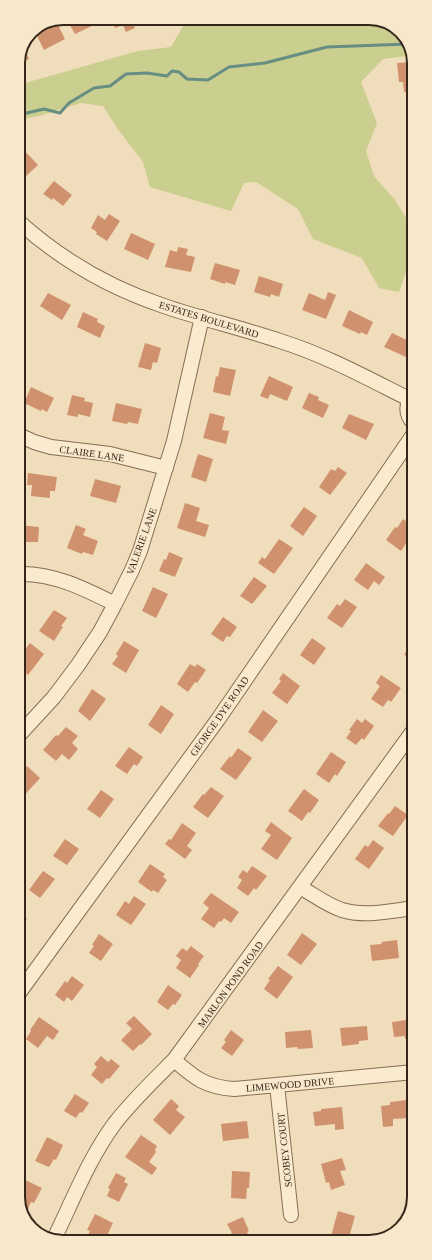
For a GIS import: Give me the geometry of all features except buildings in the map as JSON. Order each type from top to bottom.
[{"type":"street","name":"ESTATES BOULEVARD","points":[[25,227],[54,250],[78,266],[110,284],[164,306],[280,341],[314,353],[407,395]]},
{"type":"street","name":"VALERIE LANE","points":[[25,728],[54,697],[100,632],[140,551],[174,441],[202,317]]},
{"type":"street","name":"CLAIRE LANE","points":[[25,438],[51,447],[110,454],[166,468]]},
{"type":"street","name":"GEORGE DYE ROAD","points":[[25,985],[219,718],[407,444]]},
{"type":"street","points":[[25,575],[42,576],[80,586],[115,604]]},
{"type":"street","name":"MARLON POND ROAD","points":[[56,1234],[100,1146],[115,1123],[130,1105],[174,1060],[407,739]]},
{"type":"street","points":[[300,887],[329,904],[342,910],[356,913],[407,909]]},
{"type":"street","name":"LIMEWOOD DRIVE","points":[[174,1060],[194,1077],[205,1083],[220,1088],[234,1089],[407,1073]]},
{"type":"street","name":"SCOBEY COURT","points":[[277,1085],[291,1215]]},
{"type":"green space","points":[[184,25],[371,25],[379,26],[388,30],[398,38],[407,56],[383,59],[361,82],[377,123],[366,151],[374,176],[395,200],[407,219],[407,269],[399,292],[379,288],[362,258],[313,239],[298,209],[256,182],[244,183],[231,211],[150,187],[143,162],[117,128],[103,106],[81,103],[39,116],[25,119],[25,83],[138,51],[171,47]]},
{"type":"waterway","points":[[25,113],[44,109],[60,113],[69,103],[94,88],[110,86],[126,74],[147,73],[167,76],[172,71],[179,72],[187,79],[208,80],[229,67],[265,63],[327,47],[402,44]]}]
